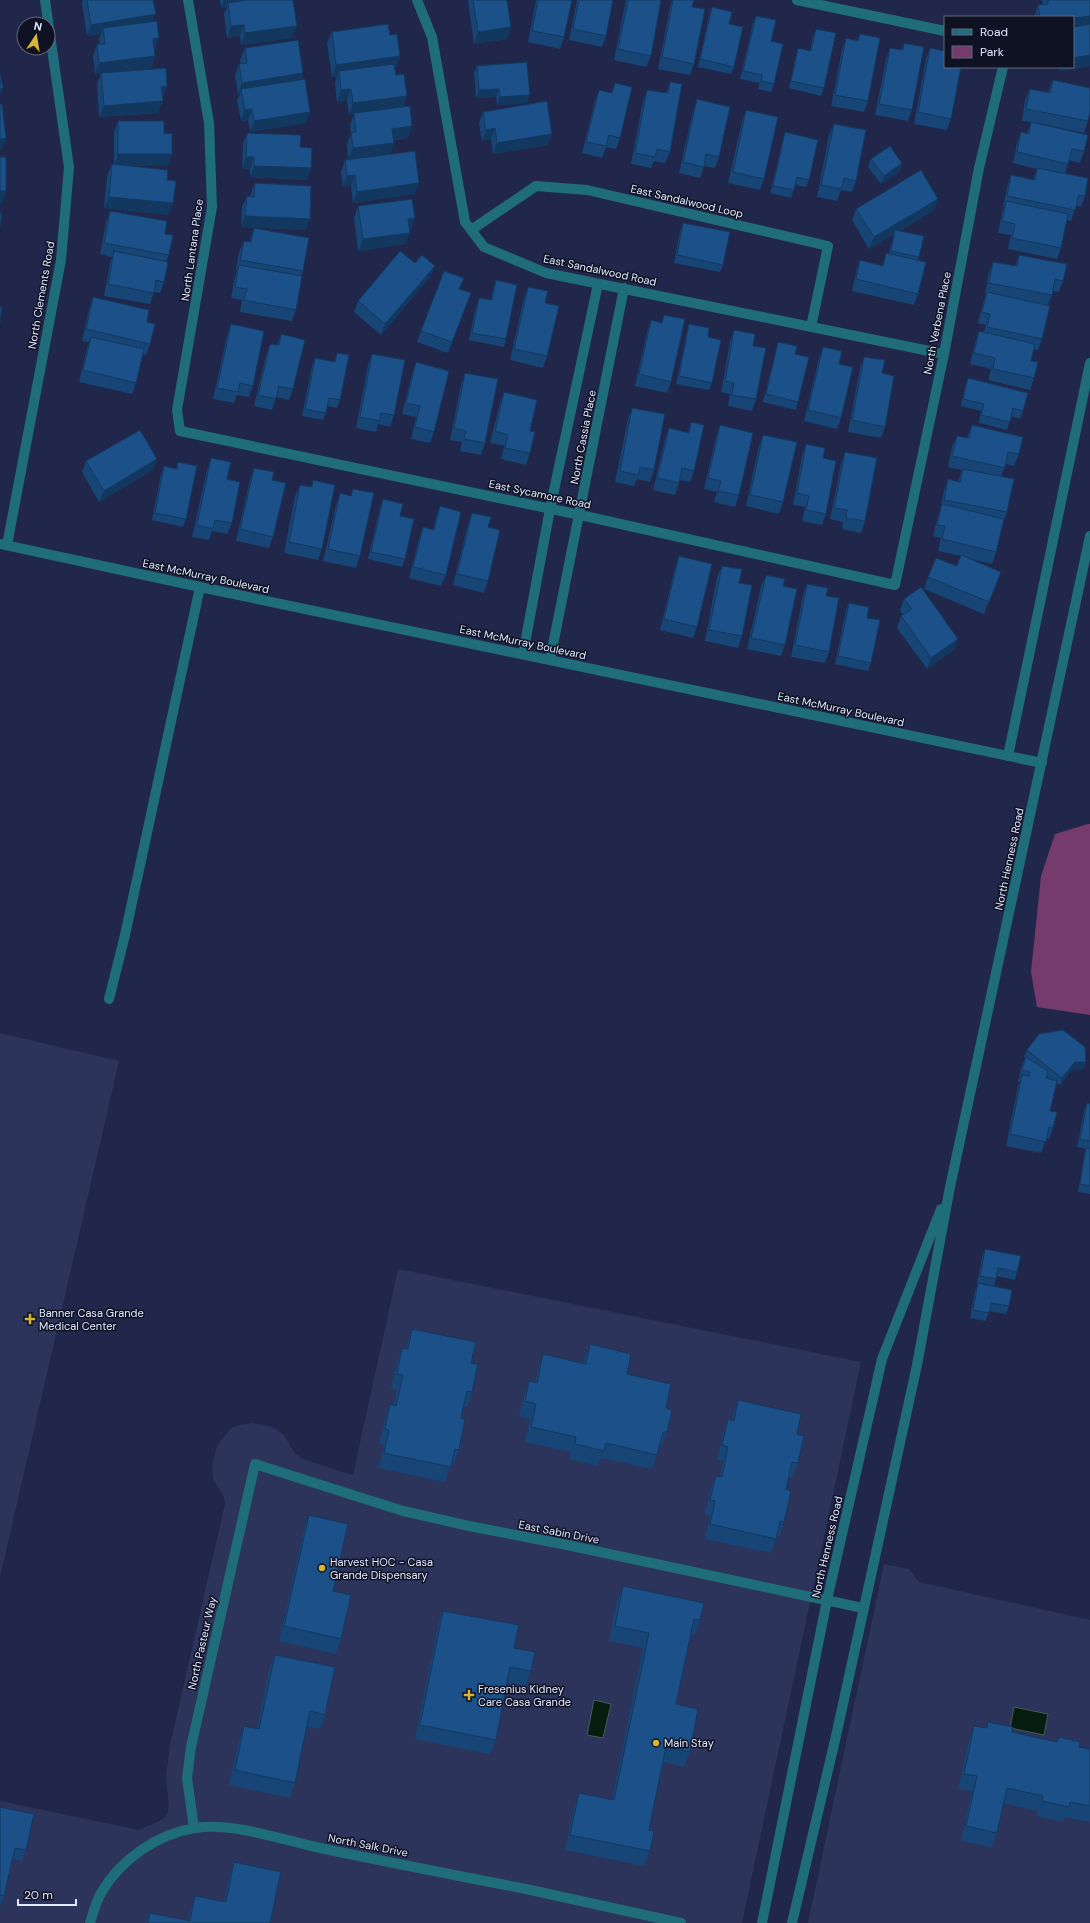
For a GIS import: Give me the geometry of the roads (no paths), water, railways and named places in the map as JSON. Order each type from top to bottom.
[{"type":"street","name":"North Clements Road","points":[[3,544],[61,260],[70,167],[45,0]]},
{"type":"street","name":"North Lantana Place","points":[[180,431],[177,410],[212,207],[209,123],[188,0]]},
{"type":"street","name":"East Sandalwood Road","points":[[417,0],[432,37],[465,222],[484,247],[546,273],[944,354]]},
{"type":"street","points":[[797,0],[944,31]]},
{"type":"street","name":"North Verbena Place","points":[[895,584],[944,354],[979,168],[1003,68]]},
{"type":"street","name":"East Sandalwood Loop","points":[[471,230],[536,186],[587,190],[828,246],[811,327]]},
{"type":"street","name":"North Cassia Place","points":[[523,654],[550,509],[598,284]]},
{"type":"street","name":"North Cassia Place","points":[[550,660],[624,288]]},
{"type":"street","points":[[1008,756],[1090,363]]},
{"type":"street","name":"East Sycamore Road","points":[[180,431],[580,515],[895,584]]},
{"type":"street","name":"North Henness Road","points":[[792,1923],[836,1736],[917,1365],[950,1187],[1090,536]]},
{"type":"street","name":"East McMurray Boulevard","points":[[3,544],[200,587],[1042,763]]},
{"type":"street","points":[[109,999],[125,935],[200,587]]},
{"type":"street","name":"North Henness Road","points":[[762,1923],[827,1600],[882,1359],[950,1187]]},
{"type":"street","name":"East Sabin Drive","points":[[255,1464],[403,1511],[863,1608]]},
{"type":"street","name":"North Pasteur Way","points":[[194,1828],[187,1778],[191,1747],[255,1464]]},
{"type":"street","name":"North Salk Drive","points":[[90,1923],[101,1894],[116,1872],[139,1851],[165,1837],[194,1828],[214,1827],[236,1829],[681,1923]]},
{"type":"place","name":"Banner Casa Grande Medical Center","points":[[30,1319]]},
{"type":"place","name":"Harvest HOC - Casa Grande Dispensary","points":[[322,1568]]},
{"type":"place","name":"Fresenius Kidney Care Casa Grande","points":[[469,1695]]},
{"type":"place","name":"Main Stay","points":[[656,1743]]}]
